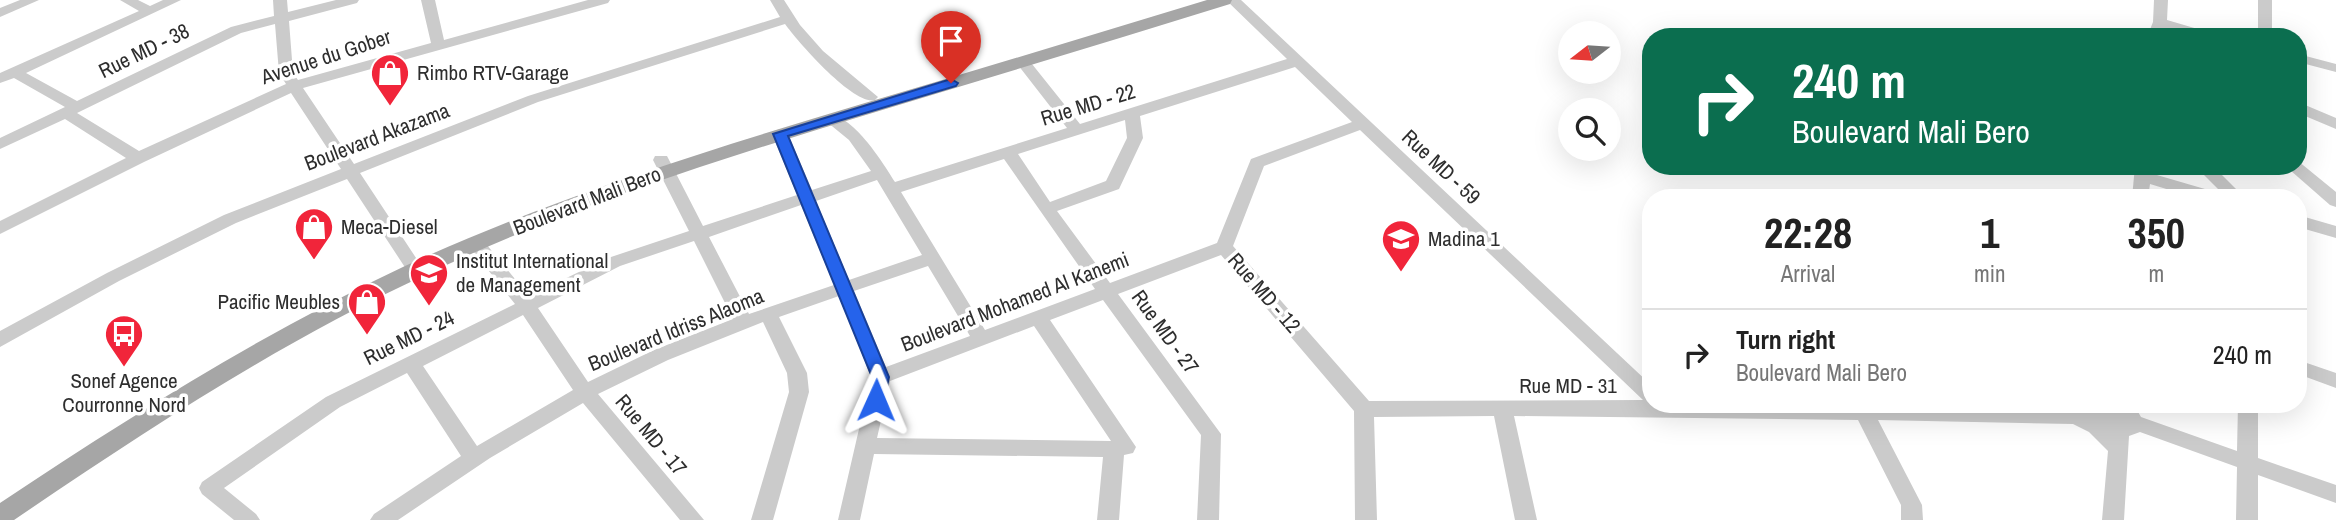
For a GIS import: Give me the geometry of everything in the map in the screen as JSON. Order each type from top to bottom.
[{"type":"main road","name":"Boulevard Mali Bero","points":[[0,516],[179,397],[412,266],[476,243],[663,165],[780,134],[1023,62],[1077,40],[1193,0]]},
{"type":"main road","name":"Boulevard Mali Bero","points":[[0,498],[205,368],[536,207],[870,97],[1224,0]]},
{"type":"street","points":[[0,13],[32,0]]},
{"type":"street","points":[[127,0],[149,12]]},
{"type":"street","points":[[7,76],[174,0]]},
{"type":"street","points":[[280,0],[286,73],[412,266]]},
{"type":"street","name":"Rue MD - 38","points":[[0,144],[236,30],[352,0]]},
{"type":"street","points":[[428,0],[438,44]]},
{"type":"street","name":"Avenue du Gober","points":[[0,228],[138,158],[293,86],[603,0]]},
{"type":"street","points":[[777,0],[788,19],[836,71],[870,97]]},
{"type":"street","name":"Rue MD - 59","points":[[1233,0],[1642,387]]},
{"type":"street","points":[[2161,0],[2162,28]]},
{"type":"street","points":[[2265,0],[2265,28]]},
{"type":"street","name":"Boulevard Akazama","points":[[0,340],[201,232],[349,170],[551,93],[788,19]]},
{"type":"street","points":[[2158,28],[2160,22]]},
{"type":"street","points":[[2160,22],[2183,28]]},
{"type":"street","points":[[2307,60],[2336,68]]},
{"type":"street","name":"Rue MD - 22","points":[[886,181],[1008,152],[1297,61]]},
{"type":"street","points":[[1023,62],[1076,130]]},
{"type":"street","points":[[7,76],[72,110],[138,158]]},
{"type":"street","points":[[2307,111],[2336,124]]},
{"type":"street","points":[[1045,209],[1113,185],[1135,138],[1132,113]]},
{"type":"street","points":[[832,119],[855,137],[886,181],[981,339]]},
{"type":"street","name":"Rue MD - 12","points":[[1361,124],[1257,163],[1224,247],[1364,409]]},
{"type":"street","points":[[780,134],[880,377],[849,520]]},
{"type":"street","name":"Rue MD - 27","points":[[1008,152],[1045,209],[1211,434],[1208,520]]},
{"type":"street","points":[[663,165],[745,324]]},
{"type":"street","points":[[2153,175],[2191,189]]},
{"type":"street","points":[[2213,175],[2227,189]]},
{"type":"street","points":[[2306,175],[2336,201]]},
{"type":"street","name":"Rue MD - 24","points":[[249,520],[209,488],[312,414],[410,362],[631,254],[808,197],[886,181]]},
{"type":"street","points":[[2307,224],[2336,232]]},
{"type":"street","name":"Rue MD - 17","points":[[476,243],[526,305],[585,392],[693,520]]},
{"type":"street","name":"Boulevard Mohamed Al Kanemi","points":[[880,377],[1224,247]]},
{"type":"street","name":"Boulevard Idriss Alaoma","points":[[391,518],[473,457],[585,392],[663,355],[932,258]]},
{"type":"street","points":[[762,520],[799,392],[797,373],[769,315]]},
{"type":"street","points":[[866,446],[1126,447],[1038,317]]},
{"type":"street","points":[[410,362],[473,457]]},
{"type":"street","points":[[2307,370],[2336,381]]},
{"type":"street","name":"Rue MD - 31","points":[[1364,409],[1502,408],[1642,403]]},
{"type":"street","points":[[1502,408],[1526,520]]},
{"type":"street","points":[[1364,409],[1366,520]]},
{"type":"street","name":"Rue MD - 31","points":[[1849,413],[2070,415],[2121,421]]},
{"type":"street","points":[[2247,520],[2248,413]]},
{"type":"street","points":[[1866,414],[1912,505],[1912,520]]},
{"type":"street","points":[[2070,415],[2096,426],[2121,421],[2247,460],[2336,494]]},
{"type":"street","points":[[2112,520],[2121,421]]},
{"type":"street","points":[[1108,520],[1114,449]]},
{"type":"place","name":"Rimbo RTV-Garage","points":[[390,107]]},
{"type":"place","name":"Meca-Diesel","points":[[314,261]]},
{"type":"place","name":"Madina 1","points":[[1401,273]]},
{"type":"place","name":"Institut International de Management","points":[[429,307]]},
{"type":"place","name":"Pacific Meubles","points":[[367,336]]},
{"type":"place","name":"Sonef Agence Courronne Nord","points":[[124,368]]},
{"type":"route","points":[[876,400],[880,377],[780,134],[951,83]]}]
